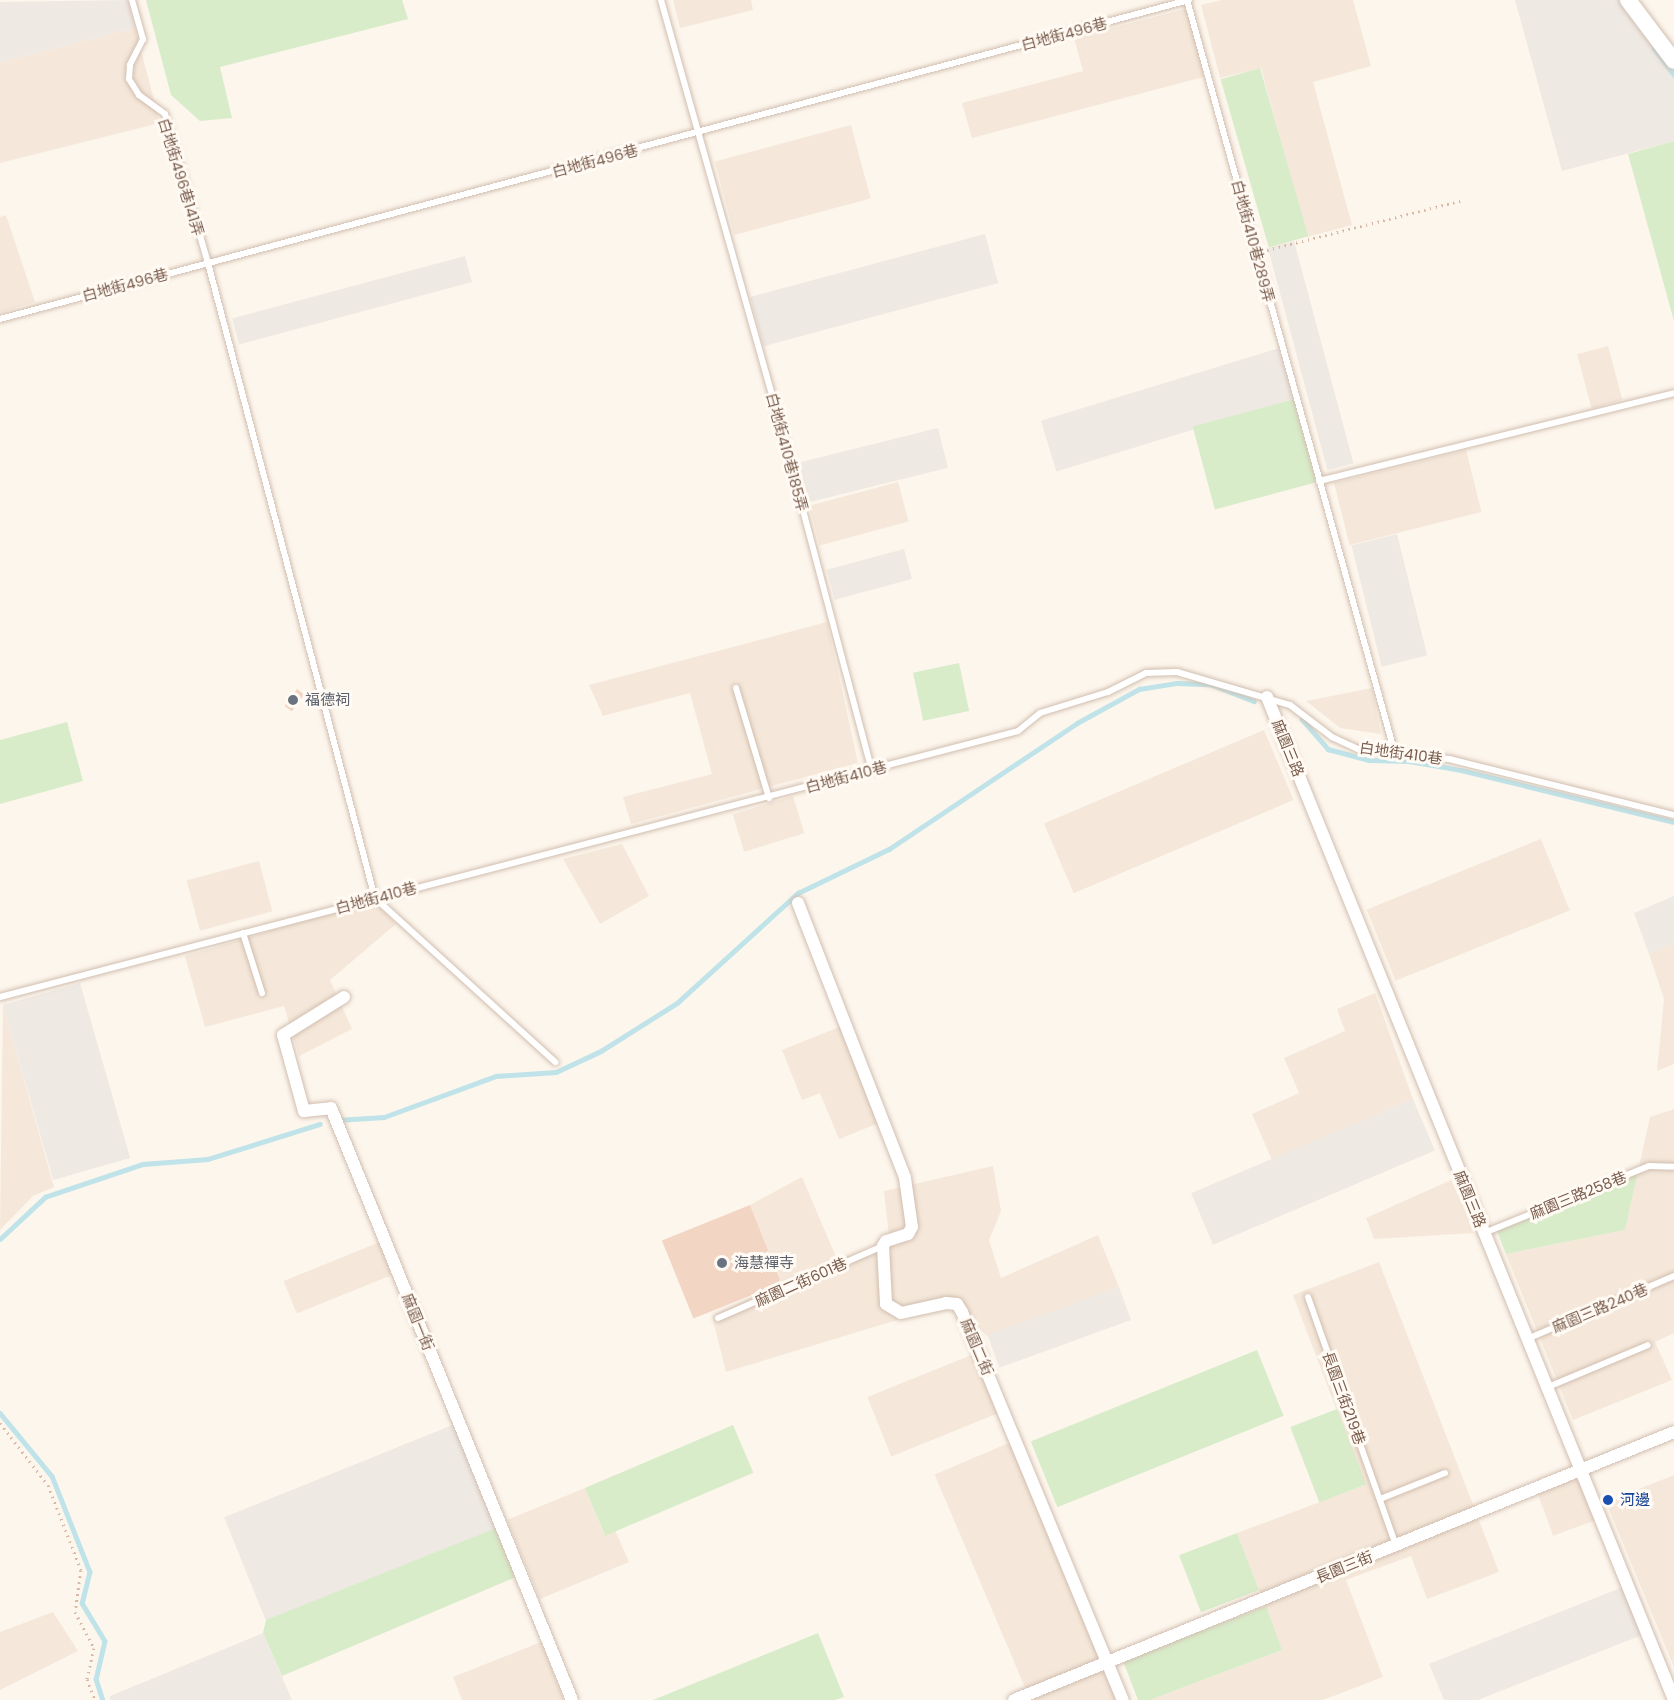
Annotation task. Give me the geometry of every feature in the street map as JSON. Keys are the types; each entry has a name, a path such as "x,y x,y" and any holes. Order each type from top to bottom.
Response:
{"street":[{"path":"1628,0 1674,61"},
{"name":"麻園三路","path":"1268,697 1674,1700"},
{"path":"798,903 905,1178 912,1227 908,1234 886,1241 883,1246"},
{"name":"麻園一街","path":"344,997 283,1035 304,1111 330,1108 572,1700"},
{"name":"麻園二街","path":"883,1246 886,1304 894,1311 946,1303 957,1304 962,1312 1123,1700"},
{"name":"長園三街","path":"1014,1700 1582,1472 1674,1432"}],"lane":[{"name":"白地街496巷141弄","path":"132,0 143,39 130,65 129,78 139,95 165,114 208,263"},
{"name":"白地街410巷185弄","path":"661,0 776,408 872,771"},
{"name":"白地街496巷","path":"0,320 1188,0"},
{"name":"白地街410巷289弄","path":"1188,0 1394,750"},
{"path":"208,263 375,898 555,1062"},
{"path":"1319,481 1674,393"},
{"name":"白地街410巷","path":"0,997 375,898 769,798 1018,731 1040,713 1108,692 1146,673 1177,672 1268,697 1304,713 1332,737 1358,749 1394,750 1449,759 1674,815"},
{"path":"736,688 769,798"},
{"path":"243,933 262,993"},
{"name":"麻園三路258巷","path":"1484,1233 1649,1166 1674,1167"},
{"name":"麻園二街601巷","path":"718,1318 883,1246"},
{"name":"麻園三路240巷","path":"1527,1339 1674,1276"},
{"name":"長園三街219巷","path":"1308,1297 1397,1546"},
{"path":"1547,1388 1648,1345"},
{"path":"1380,1499 1445,1473"}],"path":[{"path":"1257,252 1463,200"},
{"path":"0,1423 48,1485 81,1570 75,1612 94,1648 87,1679 95,1700"}],"shaded area":[{"path":"128,0 135,28 0,62 0,2"},
{"path":"673,0 751,0 753,10 680,28"},
{"path":"1222,0 1353,0 1371,66 1313,82 1352,225 1307,237 1261,68 1220,78 1201,5"},
{"path":"1515,0 1622,0 1674,68 1674,141 1562,171"},
{"path":"1189,8 1207,76 972,138 962,103 1083,71 1074,38"},
{"path":"135,28 160,123 0,163 0,62"},
{"path":"851,125 871,198 734,235 715,161"},
{"path":"6,215 35,302 0,313 0,217"},
{"path":"985,234 998,283 763,346 750,297"},
{"path":"1294,241 1354,463 1327,470 1268,248"},
{"path":"465,256 472,282 239,344 232,318"},
{"path":"1608,346 1622,400 1592,408 1577,354"},
{"path":"1279,348 1294,399 1056,471 1041,421"},
{"path":"938,428 948,468 806,503 796,463"},
{"path":"1466,450 1481,512 1350,545 1334,483"},
{"path":"898,482 909,522 820,545 809,506"},
{"path":"1397,534 1427,655 1382,667 1351,545"},
{"path":"904,549 912,579 835,600 827,570"},
{"path":"827,622 858,763 631,824 623,797 712,774 690,693 603,716 589,685"},
{"path":"1372,688 1381,734 1340,728 1306,701"},
{"path":"1264,730 1294,800 1074,893 1044,823"},
{"path":"793,796 804,833 744,852 733,814"},
{"path":"1541,839 1570,910 1396,981 1367,909"},
{"path":"622,844 649,896 600,924 563,859"},
{"path":"259,861 272,911 200,931 187,880"},
{"path":"1674,896 1674,943 1649,954 1634,913"},
{"path":"373,901 396,924 330,980 352,1029 299,1056 284,1006 205,1027 185,956"},
{"path":"1674,943 1674,1064 1657,1071 1664,999 1649,954"},
{"path":"80,983 130,1158 53,1180 3,1005"},
{"path":"1375,993 1413,1099 1272,1160 1252,1114 1299,1093 1284,1058 1345,1031 1337,1009"},
{"path":"3,1004 54,1187 33,1196 0,1230"},
{"path":"844,1025 884,1121 839,1139 820,1093 802,1100 782,1050"},
{"path":"1413,1099 1435,1151 1213,1245 1191,1193"},
{"path":"1674,1109 1674,1333 1655,1342 1672,1380 1573,1420 1506,1254 1625,1230 1650,1117"},
{"path":"993,1166 1001,1211 989,1240 1001,1278 1098,1235 1119,1287 989,1338 953,1303 726,1372 712,1316 782,1283 750,1205 802,1177 836,1257 891,1254 884,1191"},
{"path":"1451,1180 1474,1233 1374,1239 1366,1218"},
{"path":"380,1242 393,1274 297,1313 284,1281"},
{"path":"1379,1262 1499,1572 1427,1599 1411,1556 1346,1580 1383,1677 1323,1700 1150,1700 1282,1650 1237,1533 1365,1485 1293,1295"},
{"path":"1119,1287 1131,1320 999,1368 987,1335"},
{"path":"974,1354 998,1413 891,1456 867,1397"},
{"path":"455,1424 497,1528 266,1621 224,1517"},
{"path":"1011,1442 1120,1700 1030,1700 935,1474"},
{"path":"1674,1475 1674,1667 1606,1502"},
{"path":"1580,1478 1595,1520 1553,1536 1538,1493"},
{"path":"585,1488 604,1534 615,1530 629,1562 540,1599 507,1520"},
{"path":"1623,1587 1642,1635 1478,1700 1444,1700 1429,1664"},
{"path":"53,1612 78,1651 0,1690 0,1632"},
{"path":"263,1633 292,1700 110,1700 110,1696"},
{"path":"541,1642 564,1700 462,1700 453,1677"}],"green space":[{"path":"146,0 402,0 408,19 220,67 232,118 200,121 171,95"},
{"path":"1260,68 1308,236 1269,248 1221,79"},
{"path":"1674,141 1674,321 1628,154"},
{"path":"1295,399 1317,482 1215,510 1193,426"},
{"path":"959,663 969,711 923,721 913,673"},
{"path":"67,722 83,781 0,804 0,740"},
{"path":"1638,1172 1625,1230 1506,1254 1497,1231"},
{"path":"1257,1350 1284,1416 1057,1507 1031,1441"},
{"path":"1337,1409 1366,1485 1319,1503 1290,1427"},
{"path":"733,1425 753,1473 605,1536 585,1488"},
{"path":"496,1528 516,1577 282,1676 263,1633 266,1620"},
{"path":"1237,1533 1259,1590 1201,1612 1179,1555"},
{"path":"1266,1606 1282,1650 1150,1700 1138,1700 1123,1661"},
{"path":"818,1633 844,1697 835,1700 653,1700"}],"building":[{"name":"福德祠","path":"297,689 304,694 292,711 285,706"},
{"name":"海慧禪寺","path":"750,1205 781,1283 693,1318 662,1241"}],"waterway":[{"path":"1654,48 1674,75"},
{"path":"337,1120 384,1117 496,1076 556,1072 601,1051 677,1003 798,893 889,849 1077,723 1139,689 1176,683 1210,684 1254,701"},
{"path":"1302,719 1328,749 1369,760 1409,761 1461,770 1674,822"},
{"path":"0,1239 45,1197 143,1164 208,1159 320,1124"},
{"path":"0,1413 52,1476 90,1572 82,1603 105,1641 96,1679 103,1700"}],"place":[{"name":"福德祠","path":"293,700"},
{"name":"海慧禪寺","path":"722,1263"},
{"name":"河邊","path":"1608,1500"}]}
